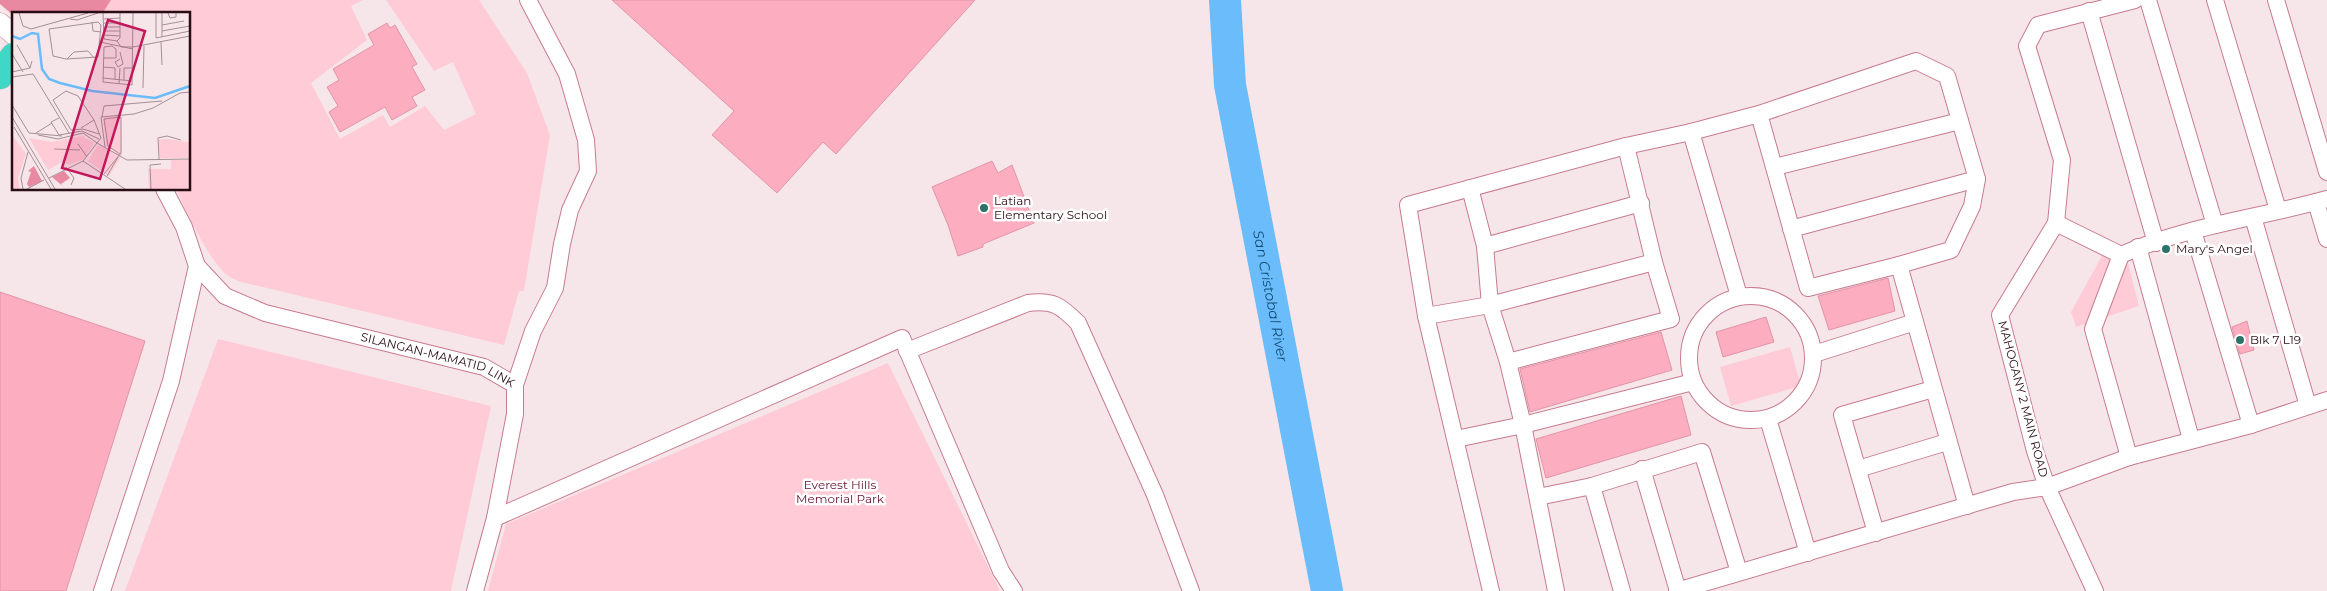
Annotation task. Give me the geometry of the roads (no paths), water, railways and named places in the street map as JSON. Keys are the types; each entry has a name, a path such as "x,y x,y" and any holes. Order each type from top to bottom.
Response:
{"highway":[{"path":"0,75 12,60"}],"street":[{"path":"515,385 534,331 555,288 570,210 588,171 586,140 567,74 528,0"},
{"path":"2121,255 2056,223 2062,160 2027,46 2038,25 2135,0"},
{"path":"2148,0 2215,225"},
{"path":"2215,0 2278,210"},
{"path":"2276,0 2327,172"},
{"path":"2089,11 2156,242"},
{"path":"0,24 12,33"},
{"path":"1491,591 1426,316 1408,205 1626,146 1691,132 1759,114 1916,61 1947,76 1977,179 1972,206 1951,250 1808,288 1759,114"},
{"path":"1775,167 1960,121"},
{"path":"1691,132 1739,296"},
{"path":"1508,362 1671,319 1654,262 1626,146"},
{"path":"1790,229 1977,179"},
{"path":"1470,188 1485,246 1490,305 1508,362 1538,497 1556,591"},
{"path":"102,591 171,381 197,266 184,227 165,190"},
{"path":"2128,457 2093,330 2121,255 2138,247 2193,231 2321,200 2327,239"},
{"path":"1485,246 1641,203"},
{"path":"2253,217 2308,406"},
{"name":"MAHOGANY 2 MAIN ROAD","path":"2056,223 2000,315 2035,452 2047,487 2096,591"},
{"path":"2193,231 2251,425"},
{"path":"2138,247 2191,439"},
{"path":"1426,316 1490,305 1654,262"},
{"path":"1899,265 1947,442 1967,506"},
{"name":"SILANGAN-MAMATID LINK","path":"197,266 225,296 265,314 484,367 515,385 515,414 495,518 475,591"},
{"path":"1759,295 1777,300 1793,311 1814,354 1812,374 1804,393 1788,409 1768,419 1721,414 1693,382 1688,355 1695,330 1713,308 1739,296 1759,295"},
{"path":"907,351 1028,303 1046,301 1063,308 1078,323 1155,494 1191,591"},
{"path":"1814,354 1915,322"},
{"path":"495,518 902,338 1001,570 1014,591"},
{"path":"1456,439 1522,425 1693,382"},
{"path":"1876,534 1842,415 1933,389"},
{"path":"1642,469 1677,591 1876,534 2013,492 2047,487 2128,457 2191,439 2251,425 2327,400"},
{"path":"1768,419 1808,554"},
{"path":"1858,469 1947,442"},
{"path":"1538,497 1592,486 1702,452 1739,572"},
{"path":"1592,486 1622,591"}],"waterway":[{"name":"San Cristobal River","path":"1225,0 1230,85 1327,591"}],"place":[{"name":"Latian Elementary School","path":"984,208"},
{"name":"Mary's Angel","path":"2166,249"},
{"name":"Blk 7 L19","path":"2240,340"}],"park label":[{"name":"Everest Hills Memorial Park","path":"840,492"}]}
